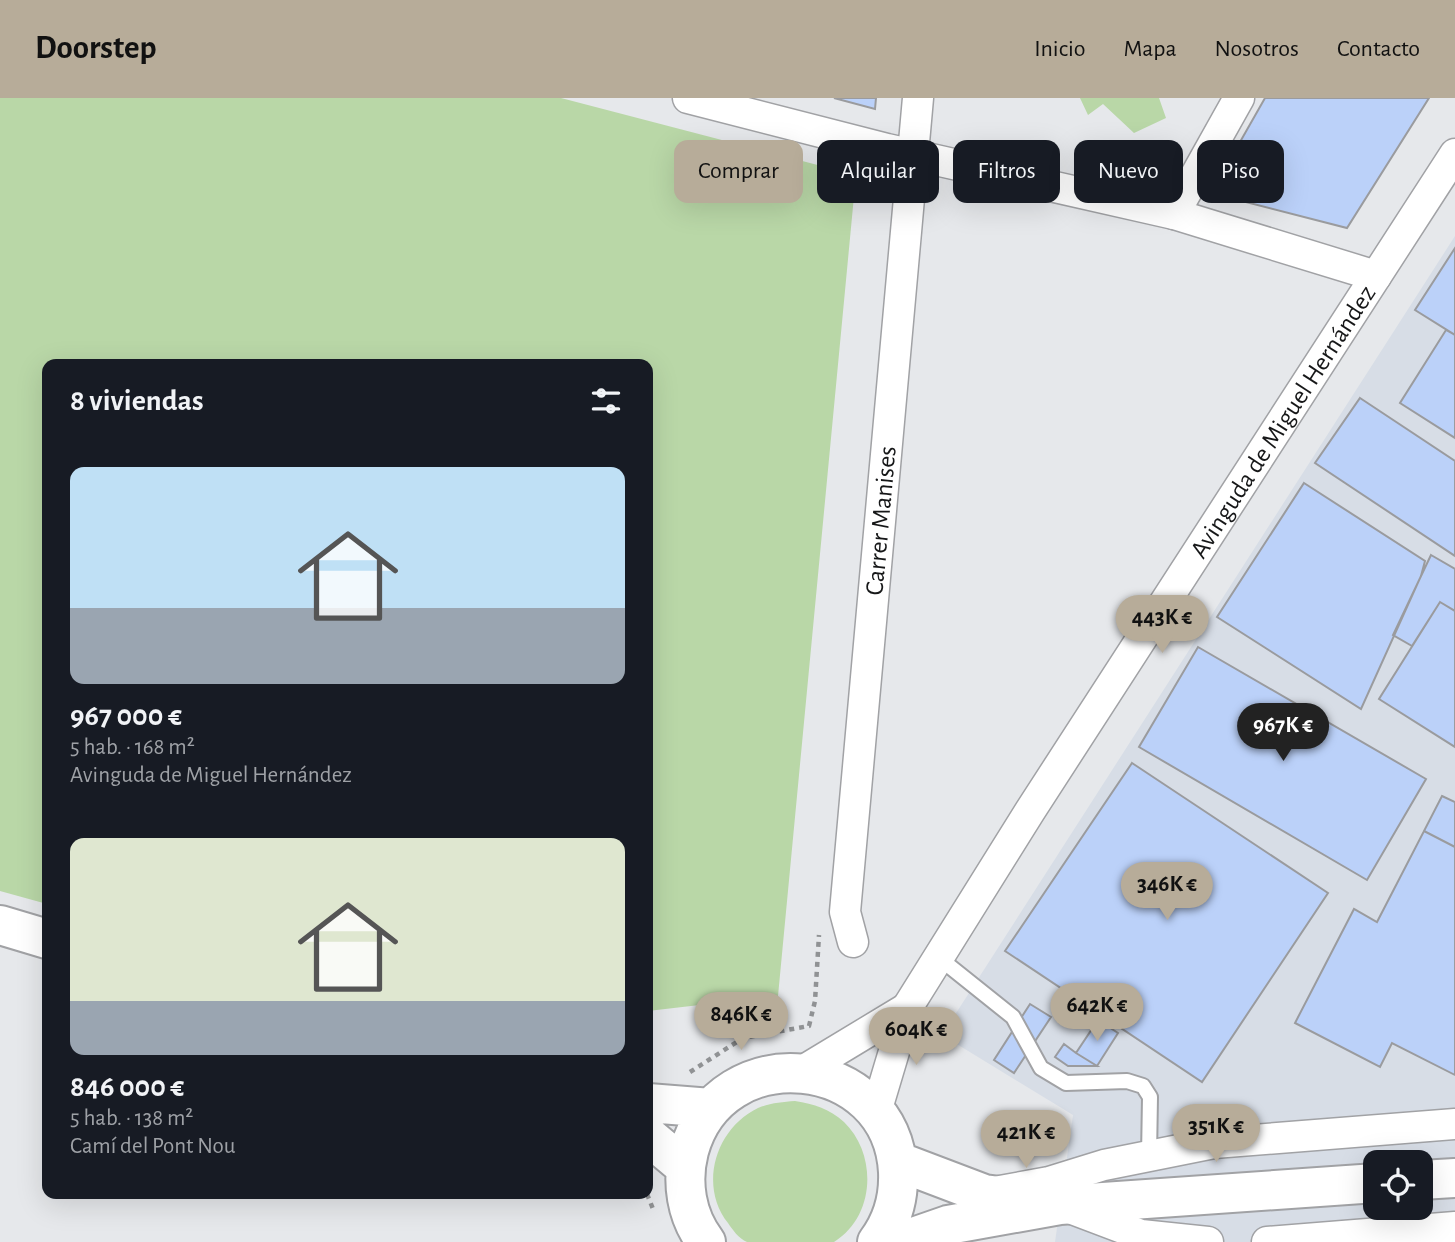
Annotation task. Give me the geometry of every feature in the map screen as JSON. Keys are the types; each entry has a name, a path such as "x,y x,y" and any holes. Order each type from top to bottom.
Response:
{"street":[{"path":"688,98 852,140"},
{"name":"Carrer Manises","path":"915,140 918,98"},
{"path":"1174,214 1239,98"},
{"name":"Avinguda de Miguel Hernández","path":"876,1112 907,1008 1037,800 1455,154"},
{"path":"939,159 1174,214 1376,276"},
{"name":"Carrer Manises","path":"853,942 845,912 909,203"},
{"path":"0,925 42,938"},
{"name":"Avinguda de Miguel Hernández","path":"801,1072 907,1008"},
{"path":"706,1242 692,1217 685,1192 685,1167 694,1135 711,1108 730,1091 752,1079 776,1073 801,1072 822,1076 861,1097 876,1112 890,1135 897,1161 899,1186 894,1210 877,1242"},
{"path":"653,1103 711,1108"},
{"path":"984,1194 1049,1182 1104,1165 1214,1143 1455,1124"},
{"path":"653,1140 685,1167"},
{"path":"897,1161 984,1194 1060,1205 1141,1235 1208,1242"},
{"path":"1433,1179 1455,1178"},
{"path":"899,1242 948,1225 1060,1205 1363,1184"},
{"path":"1267,1242 1455,1227"}],"lane":[{"path":"939,957 1013,1017 1041,1068 1066,1083 1127,1081 1143,1087 1150,1097 1149,1156"}],"path":[{"path":"686,1075 743,1038 809,1026 815,1001 819,934"}],"shaded area":[{"path":"1455,236 1455,1242 1055,1242 1073,1115 942,1035"}],"green space":[{"path":"0,98 561,98 722,140 674,140 674,203 803,203 803,161 817,165 817,203 853,203 778,996 653,1010 653,359 42,359 42,903 0,891"},
{"path":"1080,98 1159,98 1166,118 1134,133 1103,104 1088,115"},
{"path":"795,1101 827,1110 844,1122 855,1136 863,1151 867,1168 864,1202 848,1231 834,1242 747,1242 734,1231 719,1208 714,1192 716,1159 731,1129 743,1117 763,1106"}],"building":[{"path":"834,98 876,98 875,109"},
{"path":"1265,98 1429,98 1347,228 1250,203 1284,203 1284,140 1241,140"},
{"path":"1455,248 1455,335 1415,310"},
{"path":"1446,330 1455,335 1455,438 1400,403"},
{"path":"1360,398 1455,461 1455,556 1315,463"},
{"path":"1304,483 1425,561 1421,576 1361,709 1217,617"},
{"path":"1431,555 1455,569 1455,611 1440,602 1412,646 1393,635"},
{"path":"1440,602 1455,611 1455,747 1379,699"},
{"path":"1198,647 1426,779 1367,880 1139,747"},
{"path":"1132,763 1328,893 1202,1082 1005,951"},
{"path":"1442,796 1455,802 1455,847 1424,831"},
{"path":"1424,831 1455,847 1455,1075 1392,1043 1380,1067 1295,1023 1354,909 1377,922"},
{"path":"1030,1004 1051,1017 1014,1073 994,1060"},
{"path":"1098,1020 1118,1033 1097,1066 1076,1053"},
{"path":"1064,1044 1097,1066 1068,1066 1055,1057"}]}
